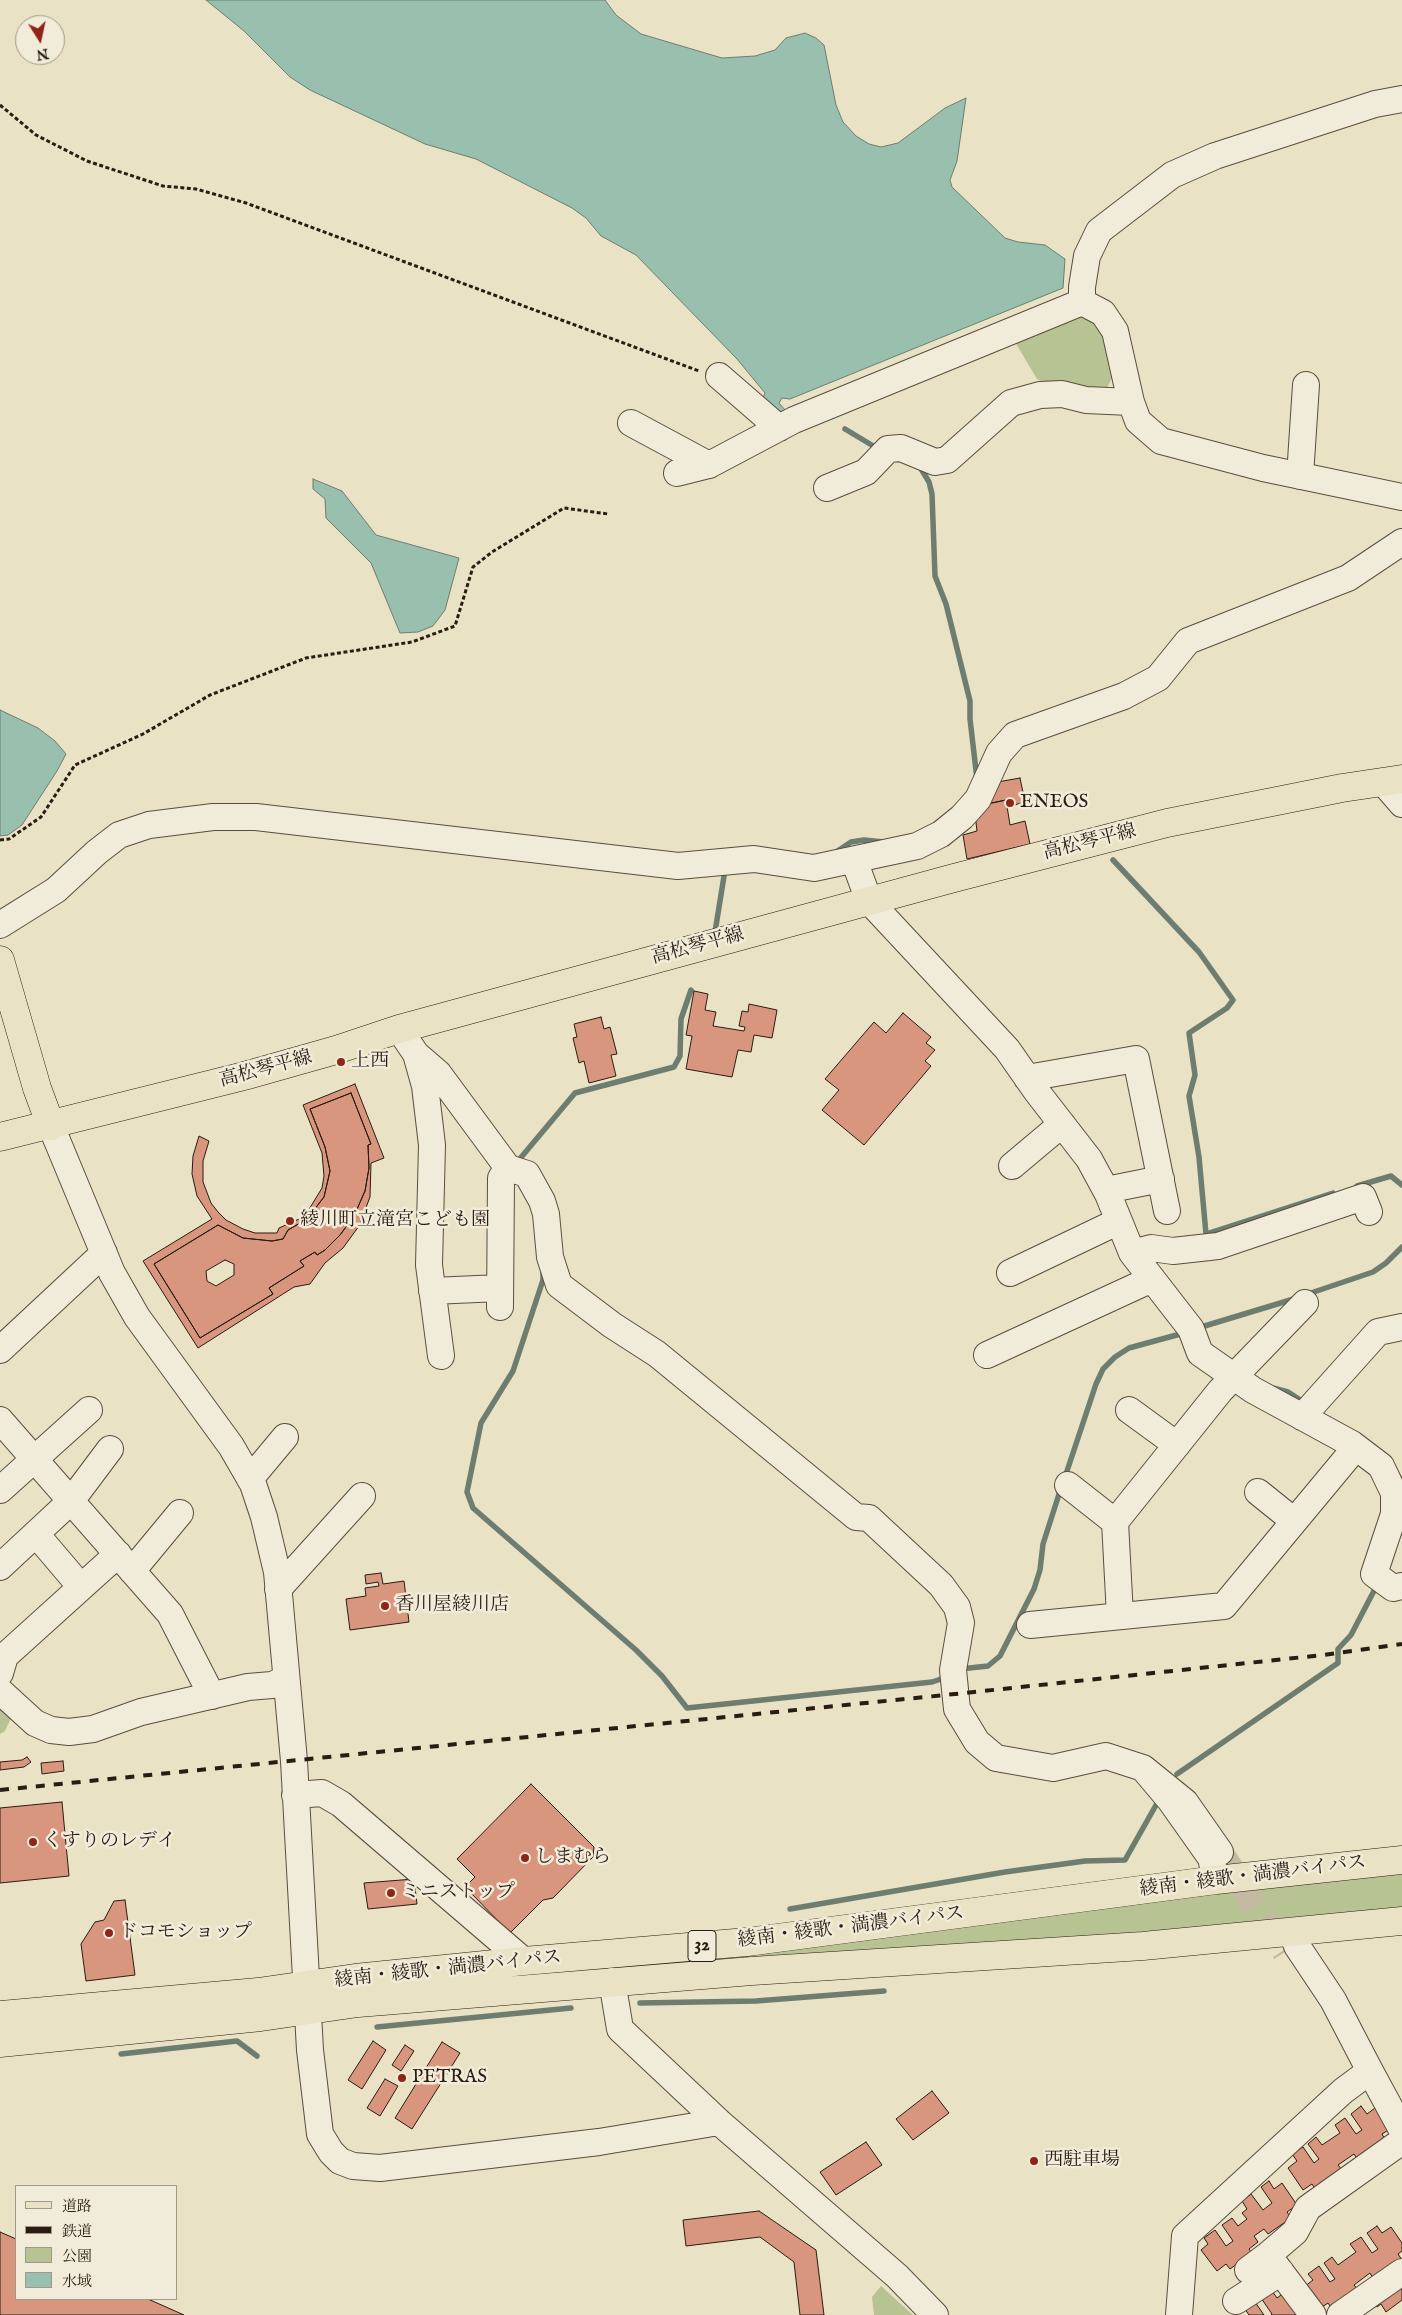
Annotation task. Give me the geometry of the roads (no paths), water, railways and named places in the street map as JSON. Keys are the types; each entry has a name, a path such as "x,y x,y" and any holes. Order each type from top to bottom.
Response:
{"main road":[{"name":"高松琴平線","path":"0,1137 51,1126 244,1076 336,1050 399,1029 869,901 1167,823 1393,780"},
{"path":"0,960 37,1088 51,1126"},
{"name":"綾南・綾歌・満濃バイパス","path":"0,2043 261,2017 306,1998 524,1962 748,1942 1216,1880 1402,1860"},
{"name":"綾南・綾歌・満濃バイパス","path":"0,2015 248,1992 358,2003 612,1981 1143,1946 1288,1942 1402,1921"}],"street":[{"path":"1082,302 1082,287 1087,256 1099,231 1172,175 1215,156 1376,104 1402,99"},
{"path":"677,473 709,465 794,420 1082,302 1103,313 1115,331 1131,402 1138,421 1162,441 1300,476 1402,497"},
{"path":"719,376 779,428"},
{"path":"1300,476 1306,384"},
{"path":"827,488 866,472 888,449 902,448 935,462 947,460 1011,402 1040,395 1062,394 1086,400 1131,402"},
{"path":"630,423 709,465"},
{"path":"0,925 56,890 97,852 119,835 149,825 213,817 256,817 678,866 754,859 814,868 917,846 941,834 962,817 978,799 999,753 1015,735 1124,696 1158,678 1188,642 1348,578 1402,542"},
{"path":"1393,780 1402,804"},
{"path":"854,860 869,901 1007,1049 1089,1158 1106,1190 1132,1253 1192,1331 1200,1353 1308,1411 1381,1466 1399,1492 1394,1514 1374,1574 1388,1582"},
{"path":"399,1029 416,1054 438,1073 508,1168 527,1174 542,1201 546,1214 550,1257 559,1285 612,1325 657,1354 856,1517 869,1518 941,1585 957,1607 961,1623 953,1671 957,1709 977,1742 996,1758 1053,1768 1106,1756 1143,1768 1184,1802 1220,1852"},
{"path":"416,1054 426,1086 432,1145 429,1265 441,1356"},
{"path":"1027,1078 1136,1059 1168,1211"},
{"path":"1012,1166 1062,1124"},
{"path":"51,1126 112,1273 137,1317 231,1446 250,1479 264,1518 277,1572 295,1795 310,2050 320,2134 331,2152 340,2161 353,2166 380,2168 599,2142 719,2122"},
{"path":"432,1291 500,1297 501,1178 508,1168"},
{"path":"1106,1190 1161,1179"},
{"path":"1132,1253 1151,1248 1173,1251 1218,1246 1363,1197 1369,1212"},
{"path":"1010,1273 1119,1222"},
{"path":"0,1350 104,1253"},
{"path":"988,1355 1152,1279"},
{"path":"1120,1616 1115,1522 1237,1373 1305,1303"},
{"path":"1308,1411 1378,1332 1402,1328"},
{"path":"0,1490 89,1410"},
{"path":"1129,1410 1177,1445"},
{"path":"0,1420 170,1614 212,1696"},
{"path":"250,1479 285,1437"},
{"path":"1030,1625 1224,1606 1356,1447"},
{"path":"0,1567 72,1502 110,1449"},
{"path":"1068,1485 1115,1522"},
{"path":"1258,1492 1294,1522"},
{"path":"278,1589 362,1496"},
{"path":"0,1673 5,1656 81,1587 125,1562 180,1513"},
{"path":"36,1534 81,1587"},
{"path":"0,1691 35,1722 51,1730 68,1732 93,1729 141,1712 248,1687 272,1685 286,1679"},
{"path":"1143,1768 1170,1800 1211,1858 1216,1880"},
{"path":"295,1795 322,1793 341,1804 524,1962"},
{"path":"1288,1942 1297,1946 1333,2000 1402,2130"},
{"path":"612,1981 620,2029 719,2122 897,2276 935,2315"},
{"path":"1179,2315 1185,2236 1322,2110 1370,2071"},
{"path":"1236,2301 1295,2232 1308,2208 1402,2141"},
{"path":"1266,2266 1312,2315"},
{"path":"1340,2315 1402,2272"}],"water":[{"path":"206,0 605,0 616,15 641,34 722,58 755,56 775,50 786,38 805,33 816,38 824,45 836,105 843,122 856,136 869,144 881,147 898,143 945,108 966,98 957,161 950,180 952,187 1005,238 1018,242 1045,245 1065,259 1063,288 790,399 782,398 779,403 786,411 786,414 760,405 765,393 737,359 636,255 601,236 586,218 572,208 476,159 425,144 310,90 290,77 244,31"},
{"path":"313,479 342,491 376,535 459,558 445,610 433,626 418,632 400,633 371,563 326,518 325,499 313,489"},
{"path":"0,710 38,728 55,741 66,754 22,825 8,835 0,836"}],"waterway":[{"path":"845,429 875,447"},
{"path":"920,467 929,482 932,494 935,576 946,604 970,701 970,719 977,779"},
{"path":"836,852 851,842 864,840 884,842"},
{"path":"1113,860 1199,952 1233,1000 1227,1008 1189,1033 1195,1075 1189,1096 1199,1157 1206,1234 1333,1193"},
{"path":"715,932 725,870"},
{"path":"518,1161 575,1093 674,1067 680,1056 681,1019 691,990"},
{"path":"1357,1186 1391,1176 1402,1185"},
{"path":"1305,1295 1373,1272 1386,1263 1402,1247"},
{"path":"543,1271 543,1280 513,1371 481,1423 467,1492 473,1508 636,1650 662,1676 687,1708 932,1682 941,1679 945,1675"},
{"path":"1198,1328 1297,1298"},
{"path":"1064,1480 1096,1384 1103,1369 1115,1357 1129,1348 1184,1333"},
{"path":"1273,1388 1288,1392 1305,1403"},
{"path":"960,1669 988,1666 1000,1656 1034,1589 1040,1570 1043,1544 1061,1488"},
{"path":"1177,1774 1338,1663 1338,1649 1351,1635 1377,1585"},
{"path":"790,1909 1005,1872 1085,1861 1125,1860 1160,1798"},
{"path":"640,2003 756,2001 884,1991"},
{"path":"377,2027 571,2008"},
{"path":"121,2054 237,2041 257,2056"}],"tunnel":[{"path":"1220,1852 1285,1952"}],"railway":[{"path":"0,1790 955,1694 1323,1655 1402,1644"}],"place":[{"name":"ENEOS","path":"1010,803"},
{"name":"上西","path":"341,1062"},
{"name":"綾川町立滝宮こども園","path":"290,1221"},
{"name":"香川屋綾川店","path":"385,1606"},
{"name":"くすりのレデイ","path":"33,1842"},
{"name":"しまむら","path":"525,1858"},
{"name":"ミニストップ","path":"391,1893"},
{"name":"ドコモショップ","path":"109,1933"},
{"name":"PETRAS","path":"402,2078"},
{"name":"西駐車場","path":"1034,2161"}]}
